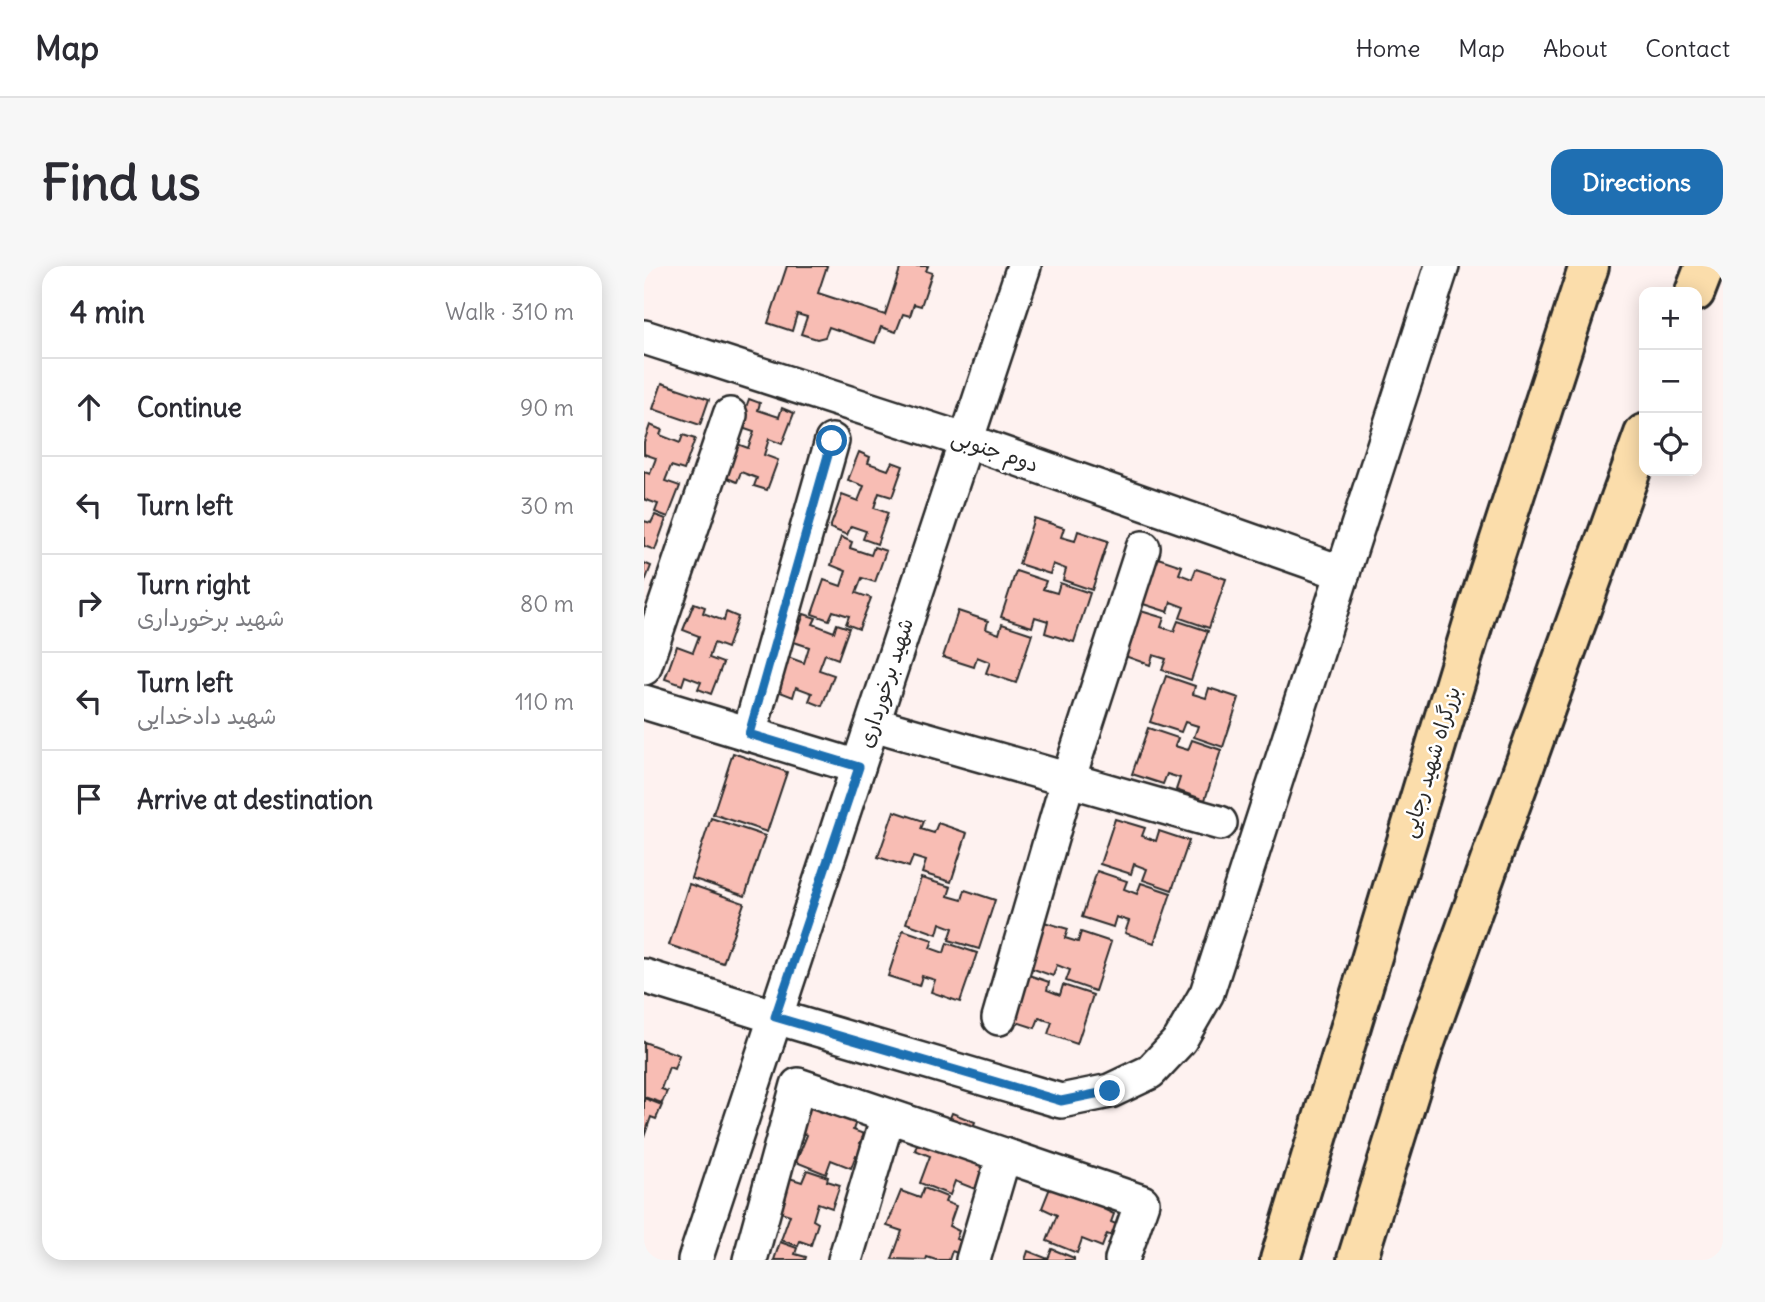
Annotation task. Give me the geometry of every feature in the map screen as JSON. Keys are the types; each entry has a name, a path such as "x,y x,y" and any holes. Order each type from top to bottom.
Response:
{"highway":[{"name":"بزرگراه شهید رجایی","path":"1280,1260 1477,610 1589,266"},
{"path":"1697,287 1705,266"},
{"path":"1357,1260 1424,1045 1639,448"}],"street":[{"name":"شهید برخورداری","path":"695,1260 1024,266"},
{"path":"644,975 775,1017 1061,1101 1110,1091 1150,1072 1180,1040 1208,993 1442,266"},
{"name":"دوم جنوبی","path":"644,337 967,441 1343,573"},
{"path":"644,668 730,415"},
{"path":"749,734 832,441"},
{"path":"999,1018 1068,780 1143,548"},
{"path":"644,702 859,767"},
{"path":"873,724 1220,823"},
{"path":"750,1260 798,1085 1142,1202 1122,1260"},
{"path":"845,1260 888,1116"},
{"path":"973,1260 1004,1155"}],"building":[{"path":"787,266 827,266 818,293 885,315 901,266 928,266 926,271 932,273 921,306 914,304 910,316 903,314 896,332 881,327 875,343 829,327 825,337 817,339 801,334 807,317 797,314 792,331 768,323"},
{"path":"662,383 709,399 700,425 653,409"},
{"path":"749,399 760,403 758,410 779,417 782,408 794,413 782,444 769,439 764,455 778,460 767,490 754,486 757,478 741,472 737,482 720,475 732,442 748,448 754,432 739,427"},
{"path":"650,425 662,430 660,435 680,443 683,435 695,439 684,470 671,466 665,481 680,486 668,517 655,512 658,504 644,499 644,472 650,474 656,458 644,454 644,442"},
{"path":"859,452 870,457 868,463 888,470 892,462 903,466 892,497 879,493 874,508 888,513 877,544 863,539 866,531 851,526 847,535 830,528 842,495 858,501 864,486 848,480"},
{"path":"655,515 666,519 655,550 644,546 644,521 651,523"},
{"path":"1034,518 1064,528 1061,537 1075,541 1078,531 1108,541 1092,590 1063,580 1066,569 1053,564 1050,574 1019,564"},
{"path":"841,537 852,542 850,548 871,555 874,547 886,551 875,582 862,578 856,593 871,598 859,629 846,624 849,616 833,611 829,620 812,614 824,580 841,586 846,571 831,565"},
{"path":"1152,556 1182,566 1179,574 1192,579 1196,569 1226,579 1209,628 1180,618 1184,607 1171,602 1168,612 1137,602"},
{"path":"644,563 651,566 644,584"},
{"path":"1016,571 1046,581 1043,589 1057,593 1060,583 1090,593 1074,642 1045,633 1048,621 1035,617 1032,627 1001,617"},
{"path":"694,603 705,607 703,613 724,621 726,612 738,617 727,648 714,643 709,658 723,663 711,694 698,689 701,682 685,676 682,685 665,679 677,646 693,652 699,636 683,630"},
{"path":"1134,609 1164,618 1161,627 1174,631 1178,621 1208,631 1191,680 1162,670 1166,659 1153,655 1150,665 1119,654"},
{"path":"958,611 988,621 986,629 999,634 1002,624 1032,634 1016,683 986,673 990,662 977,657 974,667 943,657"},
{"path":"804,614 816,618 813,624 834,632 837,624 849,628 838,659 825,654 819,670 834,675 822,706 809,701 812,693 796,687 793,697 775,690 788,657 804,663 809,647 794,642"},
{"path":"1166,676 1195,686 1193,694 1206,698 1209,688 1239,698 1223,747 1194,737 1198,726 1185,722 1181,732 1150,722"},
{"path":"1148,728 1178,738 1175,746 1188,750 1192,740 1221,750 1205,800 1176,790 1180,778 1167,774 1163,784 1132,774"},
{"path":"733,753 787,772 767,832 713,814"},
{"path":"894,811 924,821 921,829 934,833 938,823 967,833 951,882 922,873 926,861 913,857 909,867 878,857"},
{"path":"711,818 765,836 745,896 691,878"},
{"path":"1115,819 1145,828 1142,836 1156,841 1159,831 1189,841 1172,890 1143,880 1147,869 1134,864 1131,874 1100,864"},
{"path":"1097,871 1127,881 1124,889 1137,894 1141,883 1171,893 1154,943 1125,933 1129,921 1116,917 1113,927 1082,917"},
{"path":"921,878 951,887 948,896 962,900 965,890 995,900 979,949 949,940 953,928 940,923 937,934 906,923"},
{"path":"689,884 744,903 723,963 669,945"},
{"path":"1037,920 1068,929 1065,938 1078,942 1081,932 1111,942 1095,991 1066,981 1070,970 1057,965 1053,976 1022,965"},
{"path":"903,930 933,940 930,948 944,953 947,943 977,953 960,1002 931,992 935,980 922,976 919,986 888,976"},
{"path":"1020,972 1049,982 1047,990 1060,995 1063,985 1093,995 1077,1044 1048,1034 1052,1022 1039,1018 1035,1028 1004,1018"},
{"path":"644,1042 679,1055 674,1069 669,1067 661,1089 667,1091 662,1103 644,1097"},
{"path":"805,1094 860,1110 853,1130 864,1134 860,1143 865,1145 861,1157 856,1155 851,1168 831,1160 826,1174 796,1162 807,1135 791,1129"},
{"path":"644,1098 662,1105 656,1119 651,1117 644,1137"},
{"path":"952,1113 975,1122 973,1127 984,1131 985,1178 980,1177 975,1189 955,1181 950,1195 920,1183 930,1156 915,1150 928,1115 948,1123"},
{"path":"807,1170 828,1177 827,1181 840,1185 832,1208 818,1203 813,1220 818,1223 811,1245 800,1241 798,1246 781,1240 790,1215 771,1209 783,1176 802,1182"},
{"path":"1056,1173 1111,1189 1103,1209 1114,1214 1111,1222 1116,1224 1112,1236 1107,1234 1102,1247 1082,1239 1077,1253 1047,1241 1057,1215 1042,1208"},
{"path":"924,1188 947,1197 945,1202 956,1206 949,1226 959,1231 956,1239 961,1241 957,1253 952,1251 949,1260 927,1257 926,1260 892,1259 902,1231 887,1226 901,1191 920,1198"},
{"path":"780,1242 797,1248 795,1254 806,1257 805,1260 774,1260"},
{"path":"1052,1249 1074,1260 1025,1260 1028,1251 1048,1259"}],"route":[{"path":"832,441 749,734 859,767 775,1017 1061,1101 1110,1091"}]}
